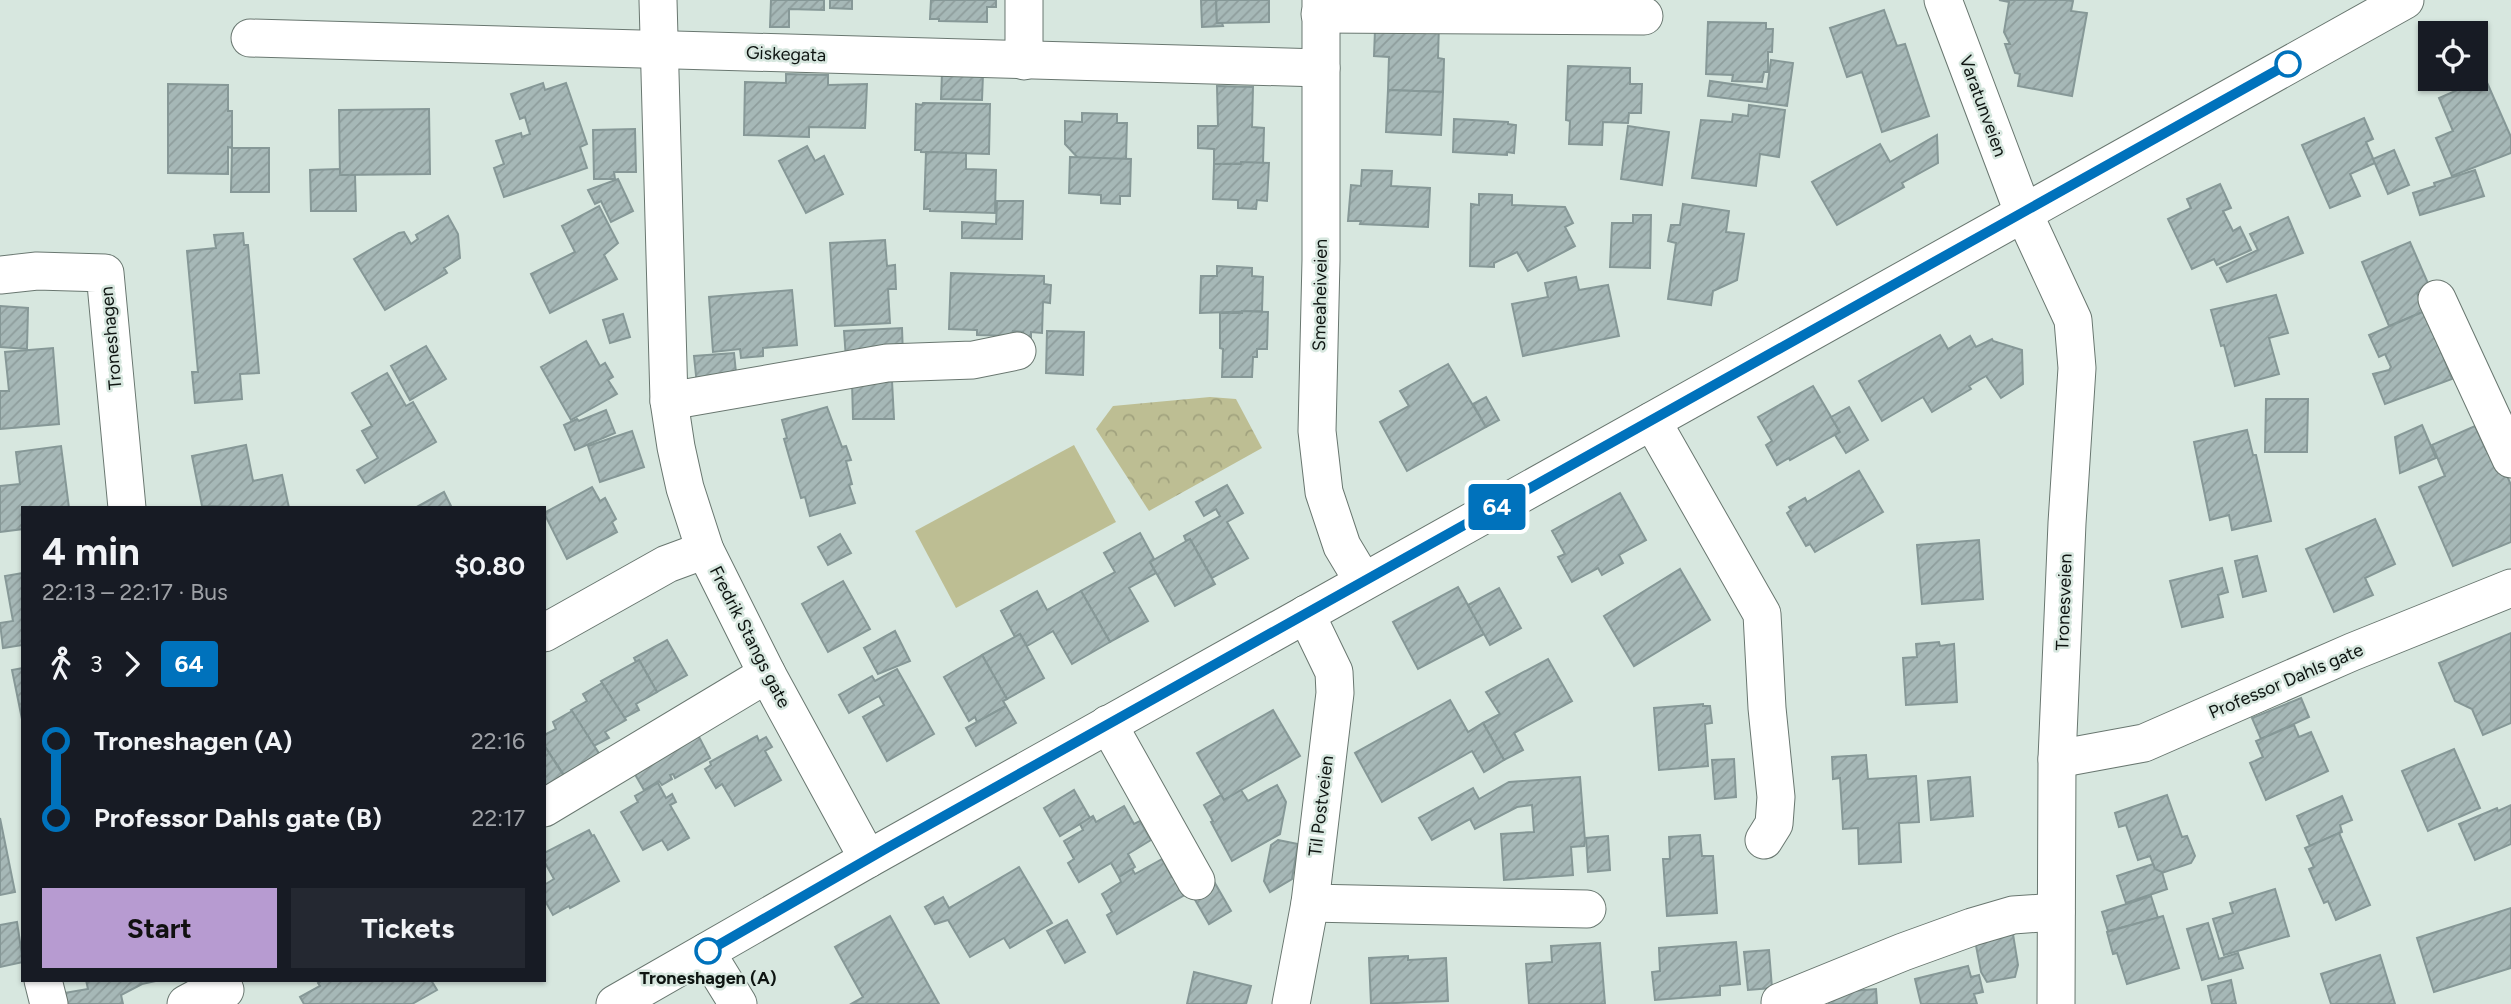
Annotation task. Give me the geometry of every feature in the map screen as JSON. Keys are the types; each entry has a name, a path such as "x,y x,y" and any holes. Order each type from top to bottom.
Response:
{"street":[{"name":"Fredrik Stangs gate","path":"658,0 669,401 685,488 705,550 767,674 868,859"},
{"path":"1024,0 1024,61"},
{"name":"Varatunveien","path":"1943,0 2023,212"},
{"path":"615,1004 1108,724 2405,0"},
{"path":"1320,7 1644,16"},
{"name":"Smeaheiveien","path":"1320,7 1318,431 1324,492 1342,547 1363,581"},
{"name":"Giskegata","path":"250,38 1321,68"},
{"name":"Tronesveien","path":"2023,212 2073,320 2077,368 2066,537 2057,759 2056,1004"},
{"name":"Troneshagen","path":"0,275 37,271 105,273 127,506"},
{"path":"2437,299 2511,459"},
{"path":"669,401 887,363 973,359 1017,351"},
{"path":"1652,421 1762,614 1767,708 1776,797 1774,824 1764,840"},
{"path":"546,633 667,564 705,550"},
{"name":"Professor Dahls gate","path":"2057,759 2144,743 2352,652 2511,588"},
{"name":"Til Postveien","path":"1291,1004 1310,903 1335,693 1334,672 1306,614"},
{"path":"546,807 767,674"},
{"path":"1108,724 1196,881"},
{"path":"1310,903 1587,909"},
{"path":"1780,1002 1972,927 2013,915 2056,912"},
{"path":"706,952 738,1004"},
{"path":"44,982 49,1004"},
{"path":"186,1004 199,997 227,991"}],"green space":[{"path":"1210,397 1236,399 1262,448 1149,511 1096,429 1113,406"},
{"path":"1074,445 1116,522 956,608 915,531"}],"building":[{"path":"771,0 824,0 824,10 789,9 789,27 770,27"},
{"path":"830,0 852,0 852,9 830,8"},
{"path":"931,0 996,0 996,7 987,7 987,22 939,21 930,19"},
{"path":"1201,0 1216,0 1217,23 1222,23 1223,26 1202,27"},
{"path":"1216,0 1269,0 1269,22 1217,23"},
{"path":"1999,0 2073,1 2071,11 2087,13 2072,96 2018,86 2020,74 2015,73 2005,44 2010,44 2004,32 2009,2"},
{"path":"1884,10 1897,46 1905,44 1929,116 1882,132 1862,72 1847,77 1830,28"},
{"path":"1708,22 1766,23 1766,29 1773,29 1772,52 1768,52 1768,72 1764,72 1762,82 1732,81 1733,75 1706,74"},
{"path":"1439,23 1438,58 1444,59 1443,92 1388,90 1389,57 1374,56 1375,30"},
{"path":"1771,60 1793,63 1787,106 1708,96 1710,81 1767,89"},
{"path":"1568,66 1630,68 1630,84 1642,84 1641,113 1629,113 1628,123 1603,122 1602,145 1569,144 1570,121 1566,120"},
{"path":"942,73 983,74 982,100 941,99"},
{"path":"786,74 828,75 828,85 867,84 865,128 809,127 809,137 744,135 745,82 786,83"},
{"path":"543,83 545,90 566,83 587,144 580,147 587,168 504,197 494,168 504,164 496,141 521,133 522,137 530,134 525,117 520,119 511,94"},
{"path":"168,84 228,85 228,111 232,111 232,148 228,147 228,174 168,173"},
{"path":"2488,85 2511,137 2511,153 2452,176 2436,138 2453,131 2439,98 2455,91 2488,91"},
{"path":"1217,86 1253,87 1252,127 1264,128 1263,163 1214,164 1214,149 1198,148 1198,126 1218,126"},
{"path":"1388,90 1443,92 1441,135 1386,132"},
{"path":"916,104 990,104 989,154 915,150"},
{"path":"1749,105 1785,110 1779,157 1760,154 1756,186 1692,178 1701,120 1732,122 1733,114 1748,116"},
{"path":"429,109 430,174 340,175 339,110"},
{"path":"1082,113 1117,114 1117,123 1127,123 1126,159 1079,159 1065,144 1065,121 1082,122"},
{"path":"2364,118 2373,139 2366,142 2375,163 2350,174 2360,196 2330,208 2302,145"},
{"path":"1454,119 1508,122 1516,125 1514,153 1507,152 1507,155 1453,152"},
{"path":"1628,126 1669,132 1662,185 1621,179"},
{"path":"635,129 636,172 614,172 615,179 594,179 593,130"},
{"path":"1937,135 1938,163 1902,183 1904,187 1837,225 1812,182 1880,144 1890,162"},
{"path":"807,146 815,161 824,156 843,194 806,213 779,161"},
{"path":"232,148 269,148 269,192 231,192"},
{"path":"2394,150 2409,185 2388,194 2373,159"},
{"path":"926,152 966,153 966,169 996,170 995,213 924,209"},
{"path":"1070,157 1131,159 1130,196 1120,196 1120,204 1101,203 1101,195 1069,193"},
{"path":"1269,163 1267,201 1257,200 1256,209 1238,208 1238,200 1213,199 1214,164"},
{"path":"340,169 340,175 355,175 356,211 311,211 310,170"},
{"path":"1362,170 1392,171 1391,186 1430,188 1428,227 1348,221 1351,185 1361,186"},
{"path":"2475,170 2484,196 2420,215 2413,193"},
{"path":"618,179 633,211 611,222 601,201 595,204 588,190"},
{"path":"2220,184 2231,208 2223,211 2233,231 2240,227 2251,250 2217,265 2214,259 2192,269 2168,219 2191,208 2187,199"},
{"path":"1479,194 1512,195 1512,205 1565,207 1573,223 1565,227 1575,246 1528,271 1517,252 1494,263 1494,267 1470,266 1471,204 1479,205"},
{"path":"997,201 1023,201 1022,239 962,238 962,222 996,224"},
{"path":"1683,204 1729,211 1726,232 1744,234 1737,280 1713,291 1711,305 1668,299 1676,243 1668,241 1671,225 1680,225"},
{"path":"599,206 618,243 604,255 617,279 550,313 531,274 575,252 562,226"},
{"path":"1633,215 1651,215 1650,268 1610,267 1612,223 1633,223"},
{"path":"448,216 458,234 460,258 444,268 447,273 385,310 354,259 399,233 404,232 411,244 418,239 416,235"},
{"path":"2288,217 2303,253 2227,282 2220,268 2258,250 2250,234"},
{"path":"243,233 244,245 248,245 259,373 240,374 242,399 195,403 192,372 198,372 187,251 216,248 214,235"},
{"path":"885,240 887,266 895,265 896,289 888,289 890,323 835,326 830,243"},
{"path":"2410,242 2430,288 2417,293 2425,311 2389,326 2362,262"},
{"path":"1217,266 1252,268 1252,276 1263,277 1262,311 1200,313 1201,276 1217,276"},
{"path":"951,273 1044,276 1044,284 1051,285 1050,303 1043,302 1042,333 1031,332 1031,338 1023,338 1023,332 1013,331 1013,336 977,335 977,330 949,329"},
{"path":"1576,277 1579,290 1608,285 1619,336 1523,356 1512,304 1548,297 1545,283"},
{"path":"792,290 797,345 763,348 763,356 741,358 740,349 713,352 709,297"},
{"path":"2276,295 2288,333 2269,338 2279,374 2235,386 2211,310"},
{"path":"0,306 28,308 27,349 0,347"},
{"path":"2425,311 2452,379 2385,404 2373,374 2391,367 2385,354 2379,357 2369,335"},
{"path":"1268,312 1267,349 1257,349 1257,357 1253,357 1252,377 1222,377 1220,313"},
{"path":"623,314 630,337 610,343 603,320"},
{"path":"902,328 903,356 846,359 844,331"},
{"path":"1047,331 1084,332 1083,375 1046,373"},
{"path":"1940,335 1948,349 1970,336 1976,347 1992,339 2022,350 2023,384 2001,398 1986,376 1969,386 1971,389 1932,412 1923,397 1882,421 1859,381"},
{"path":"586,341 600,366 605,363 613,377 608,380 617,394 571,420 541,367"},
{"path":"426,346 446,379 410,400 391,366"},
{"path":"53,348 59,424 0,429 0,391 9,391 5,352"},
{"path":"734,353 737,382 697,385 694,356"},
{"path":"1448,364 1486,427 1407,471 1380,422 1409,406 1400,391"},
{"path":"387,373 406,406 413,402 436,442 365,483 357,470 378,458 362,431 372,426 352,393"},
{"path":"892,381 894,419 853,419 852,382"},
{"path":"1813,386 1840,432 1777,465 1766,445 1772,441 1758,417"},
{"path":"1486,397 1499,420 1486,427 1473,404"},
{"path":"2266,399 2308,399 2307,452 2265,452"},
{"path":"827,407 842,447 846,446 851,460 846,461 855,503 810,516 805,497 801,498 784,439 787,438 782,420"},
{"path":"1849,407 1868,440 1846,453 1835,435 1840,432 1831,417"},
{"path":"606,410 615,433 575,450 564,425"},
{"path":"2422,425 2436,458 2400,473 2395,437"},
{"path":"2475,426 2486,450 2491,448 2498,454 2511,485 2511,542 2453,566 2419,487 2445,476 2432,445"},
{"path":"2247,430 2253,455 2256,455 2271,521 2232,530 2229,515 2210,520 2194,442"},
{"path":"632,431 644,467 600,482 588,446"},
{"path":"246,445 253,481 282,475 289,506 202,506 192,456"},
{"path":"61,446 69,506 21,506 21,529 0,532 0,486 20,484 16,452"},
{"path":"1859,471 1883,512 1815,552 1810,544 1806,546 1787,513 1791,510 1789,507 1805,498 1807,502"},
{"path":"1227,485 1243,513 1227,522 1248,558 1212,578 1190,539 1186,541 1184,536 1220,516 1216,509 1204,516 1196,502"},
{"path":"592,487 600,501 605,498 616,519 612,522 617,532 567,559 546,512"},
{"path":"444,492 451,506 419,506"},
{"path":"1620,493 1646,540 1619,555 1623,563 1602,575 1598,568 1572,582 1558,557 1565,554 1552,531"},
{"path":"2375,519 2395,564 2365,578 2373,595 2334,612 2306,549"},
{"path":"1140,533 1154,559 1150,562 1156,573 1129,588 1148,621 1110,642 1081,591 1115,572 1104,553"},
{"path":"840,534 851,553 828,565 818,547"},
{"path":"1190,539 1215,584 1175,606 1150,562"},
{"path":"1979,540 1983,599 1922,604 1917,545"},
{"path":"2257,556 2266,591 2243,597 2235,561"},
{"path":"2222,568 2228,592 2218,595 2223,617 2182,627 2170,581"},
{"path":"1680,569 1710,620 1634,666 1604,616"},
{"path":"21,573 21,645 3,648 0,623 13,621 5,576"},
{"path":"843,581 870,629 828,652 802,604"},
{"path":"1458,587 1484,634 1418,669 1393,622"},
{"path":"1499,588 1521,628 1490,645 1468,605"},
{"path":"1037,591 1047,610 1081,591 1110,642 1072,664 1053,631 1027,646 1020,634 1015,637 1001,611"},
{"path":"895,631 910,661 878,674 864,648"},
{"path":"2511,633 2511,723 2483,735 2472,709 2455,701 2439,663"},
{"path":"1020,634 1044,678 1007,699 982,655"},
{"path":"667,640 687,675 657,692 639,660 636,662 634,658"},
{"path":"1939,642 1940,646 1954,644 1957,702 1906,705 1903,658 1917,657 1916,644"},
{"path":"982,655 1007,699 1003,701 1006,706 977,722 975,717 969,721 944,677"},
{"path":"1548,659 1572,701 1514,733 1523,750 1504,760 1483,723 1500,714 1486,692"},
{"path":"639,660 657,692 636,704 639,710 624,718 601,681"},
{"path":"21,668 21,714 12,670"},
{"path":"897,669 934,734 887,761 863,717 884,705 879,696 849,713 839,695 872,676 875,681"},
{"path":"602,683 626,720 605,732 609,738 594,746 571,710 587,701 583,694"},
{"path":"2301,698 2309,717 2261,739 2252,718"},
{"path":"1450,700 1468,732 1483,723 1504,760 1484,772 1472,751 1382,802 1355,753"},
{"path":"1703,704 1710,706 1712,723 1705,724 1708,766 1659,770 1654,708"},
{"path":"1006,706 1016,723 976,746 966,728"},
{"path":"1273,710 1300,756 1224,800 1197,753"},
{"path":"572,711 600,755 564,775 546,748 546,734 556,729 553,722"},
{"path":"2294,725 2299,737 2311,732 2328,771 2266,800 2250,763 2263,757 2256,741"},
{"path":"698,735 710,758 675,778 673,774 670,775 672,779 662,785 659,781 644,790 633,771"},
{"path":"757,736 759,741 766,737 772,747 765,751 781,780 735,806 722,784 716,788 705,769 711,765 710,762"},
{"path":"546,748 569,784 546,797"},
{"path":"2454,749 2480,808 2428,831 2402,771"},
{"path":"1866,755 1868,779 1916,776 1919,822 1899,823 1901,862 1859,864 1858,828 1843,829 1840,778 1833,779 1832,757"},
{"path":"1734,759 1736,797 1715,799 1712,760"},
{"path":"1580,777 1585,841 1584,846 1571,847 1573,875 1504,880 1501,834 1534,832 1532,805 1517,807 1475,829 1470,819 1432,840 1419,818 1473,788 1479,799 1509,782"},
{"path":"1970,777 1973,816 1931,820 1928,781"},
{"path":"658,783 666,798 672,794 676,802 670,805 689,838 668,850 662,840 643,850 621,812 638,802 635,796"},
{"path":"1277,785 1286,802 1280,834 1232,861 1204,805 1221,795 1224,800 1241,790 1248,801"},
{"path":"1074,790 1090,818 1060,836 1044,808"},
{"path":"2167,795 2182,837 2187,836 2195,856 2191,863 2162,873 2155,869 2150,856 2138,860 2126,825 2119,827 2115,813"},
{"path":"2342,796 2352,820 2340,825 2342,832 2310,846 2297,816"},
{"path":"2511,805 2511,844 2475,860 2459,824"},
{"path":"1124,806 1134,824 1140,821 1151,840 1128,854 1135,867 1119,877 1111,863 1079,882 1068,863 1074,859 1064,841 1083,830 1080,824 1093,816 1096,822"},
{"path":"0,818 15,892 0,895"},
{"path":"589,830 619,881 553,915 546,903 546,884 554,879 546,865 546,852"},
{"path":"2339,833 2370,905 2336,920 2328,901 2324,903 2309,869 2314,867 2305,848"},
{"path":"1700,835 1702,856 1713,856 1717,913 1667,916 1663,859 1670,859 1669,837"},
{"path":"1608,836 1610,870 1588,872 1586,838"},
{"path":"1278,840 1298,844 1292,879 1270,892 1264,881 1271,845"},
{"path":"1162,859 1172,877 1179,873 1190,892 1117,934 1107,915 1112,912 1102,894 1121,882 1119,877 1132,869 1135,874"},
{"path":"2153,864 2155,869 2162,872 2167,889 2126,903 2117,876"},
{"path":"1019,867 1052,923 1010,948 1004,938 970,957 948,920 935,924 925,907 943,897 949,908"},
{"path":"1212,878 1231,911 1209,924 1190,891"},
{"path":"2275,889 2289,936 2224,955 2213,919 2233,913 2230,903"},
{"path":"2151,896 2158,918 2108,931 2102,912"},
{"path":"2511,908 2511,968 2434,992 2417,938"},
{"path":"890,916 939,1004 851,1004 863,997 835,947"},
{"path":"2163,916 2179,968 2127,984 2117,953 2113,954 2107,932"},
{"path":"1067,920 1085,952 1065,963 1047,931"},
{"path":"17,922 21,962 0,967 0,925"},
{"path":"2208,923 2219,959 2238,953 2243,968 2202,980 2187,929"},
{"path":"2012,928 2018,965 2015,977 1987,982 1981,972 1974,935"},
{"path":"1736,942 1740,984 1720,986 1720,995 1655,1000 1652,972 1660,971 1659,948"},
{"path":"1600,943 1605,1004 1529,1004 1526,964 1552,962 1551,946"},
{"path":"1769,950 1772,988 1748,990 1744,952"},
{"path":"2380,955 2395,1004 2331,1004 2321,974"},
{"path":"1408,956 1408,960 1446,958 1448,1001 1371,1004 1369,958"},
{"path":"1968,966 1971,977 1979,975 1983,992 1974,994 1977,1004 1921,1004 1915,979"},
{"path":"1194,972 1251,986 1246,1004 1187,1004"},
{"path":"2231,980 2236,1004 2212,1004 2208,986"},
{"path":"86,982 151,982 121,995 123,1004 66,1004 64,993 88,989"},
{"path":"432,982 437,990 412,1004 304,1004 300,997 320,986 318,983"},
{"path":"1876,989 1877,1004 1829,1004 1828,993"}],"bus line":[{"name":"64","path":"708,951 887,848 2288,64"}],"place":[{"name":"Troneshagen (A)","path":"708,951"}]}
